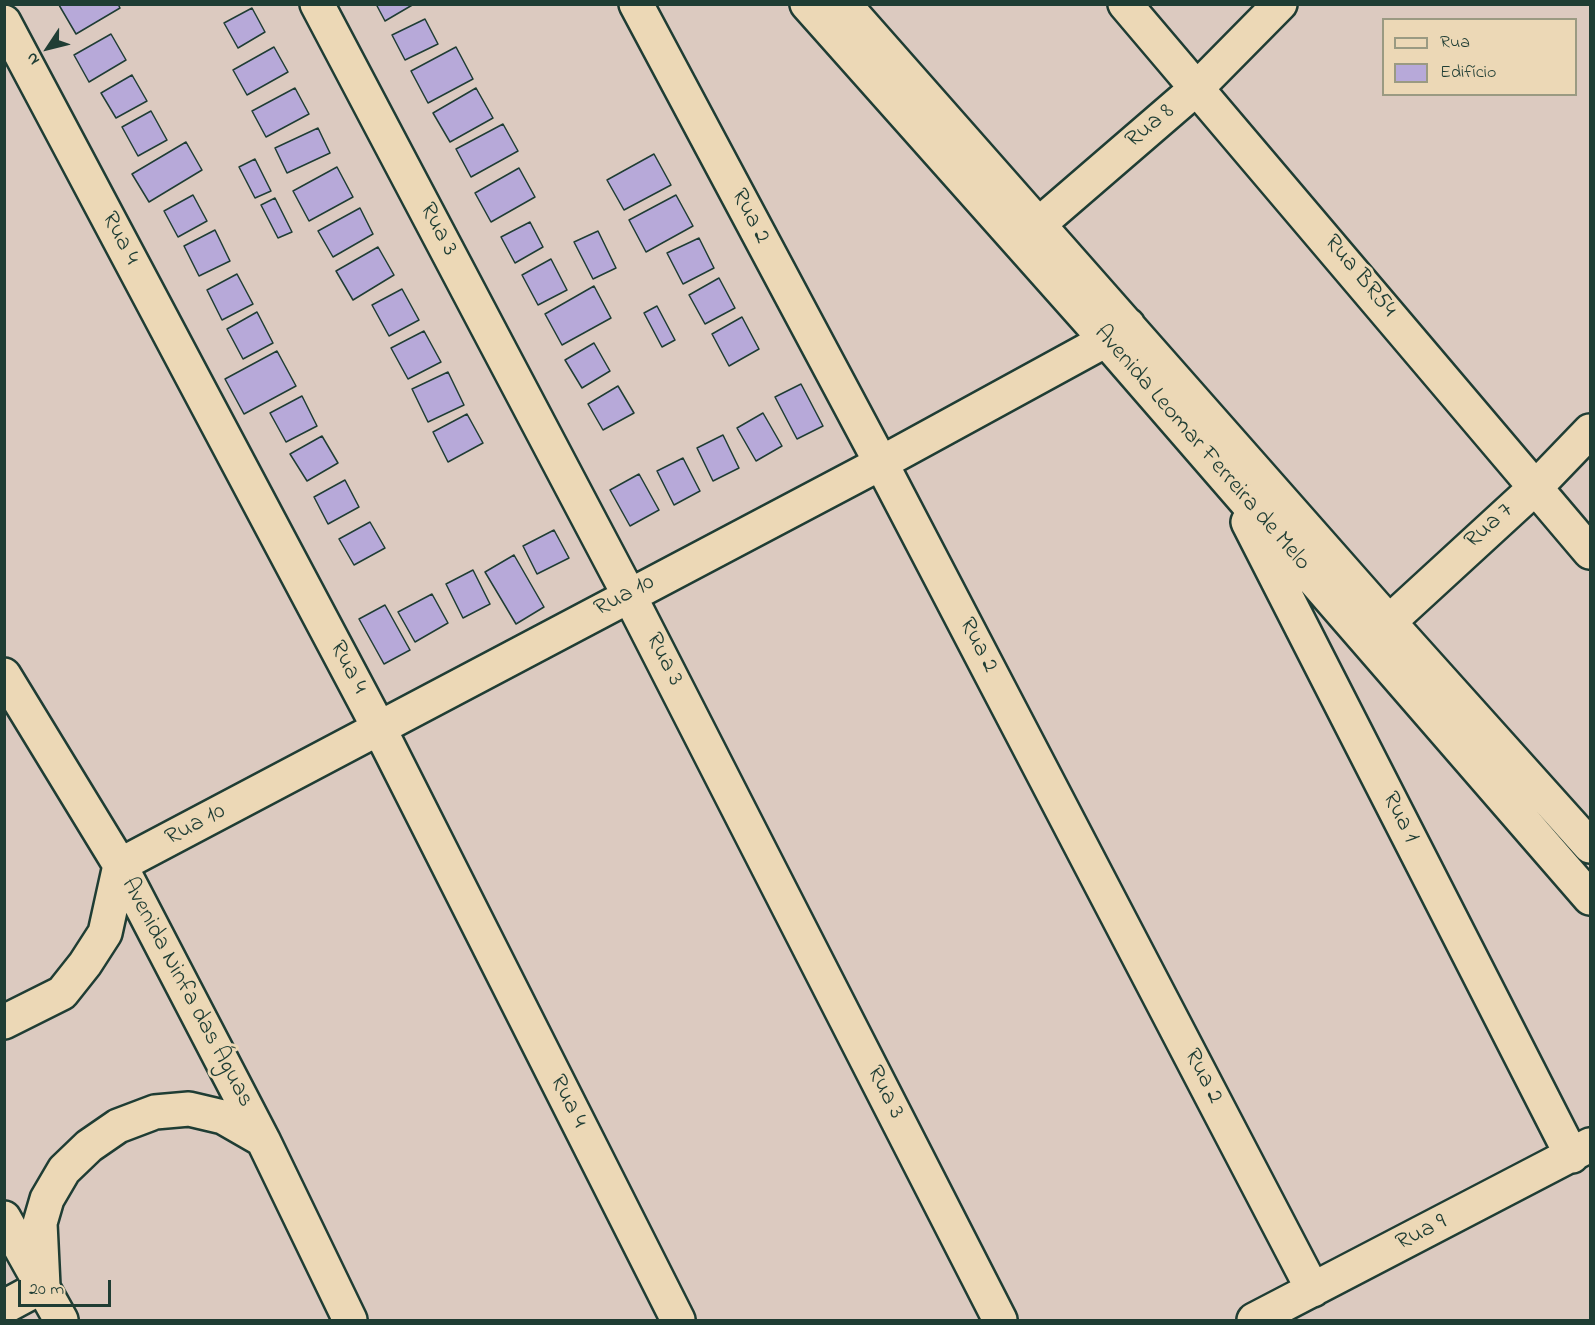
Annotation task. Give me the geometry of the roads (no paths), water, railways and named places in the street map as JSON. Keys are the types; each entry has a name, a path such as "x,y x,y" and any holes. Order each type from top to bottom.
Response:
{"street":[{"name":"Rua 3","path":"317,4 629,595 1000,1320"},
{"name":"Rua 2","path":"636,4 880,463 1313,1290"},
{"name":"Avenida Leomar Ferreira de Melo","path":"807,4 1028,233 1117,332 1389,622 1590,846"},
{"name":"Avenida Leomar Ferreira de Melo","path":"844,4 1028,233"},
{"name":"Rua BR54","path":"1125,4 1198,87 1590,552"},
{"name":"Rua 8","path":"1028,233 1198,87 1280,4"},
{"name":"Rua 4","path":"4,22 380,730 678,1320"},
{"name":"Rua 10","path":"120,866 880,463 1117,332"},
{"name":"Avenida Leomar Ferreira de Melo","path":"1117,332 1227,480 1590,898"},
{"name":"Rua 7","path":"1389,622 1536,487 1590,431"},
{"name":"Rua 1","path":"1227,480 1581,1151"},
{"name":"Avenida Ninfa das Águas","path":"4,675 120,866 263,1140 350,1320"},
{"path":"4,1022 62,993 86,964 105,933 120,866"},
{"path":"44,1286 40,1223 47,1199 64,1170 89,1146 118,1126 155,1112 189,1109 223,1117 263,1140"},
{"name":"Rua 9","path":"1254,1320 1581,1151"},
{"path":"4,1218 61,1320"},
{"path":"4,1307 44,1286"}]}
